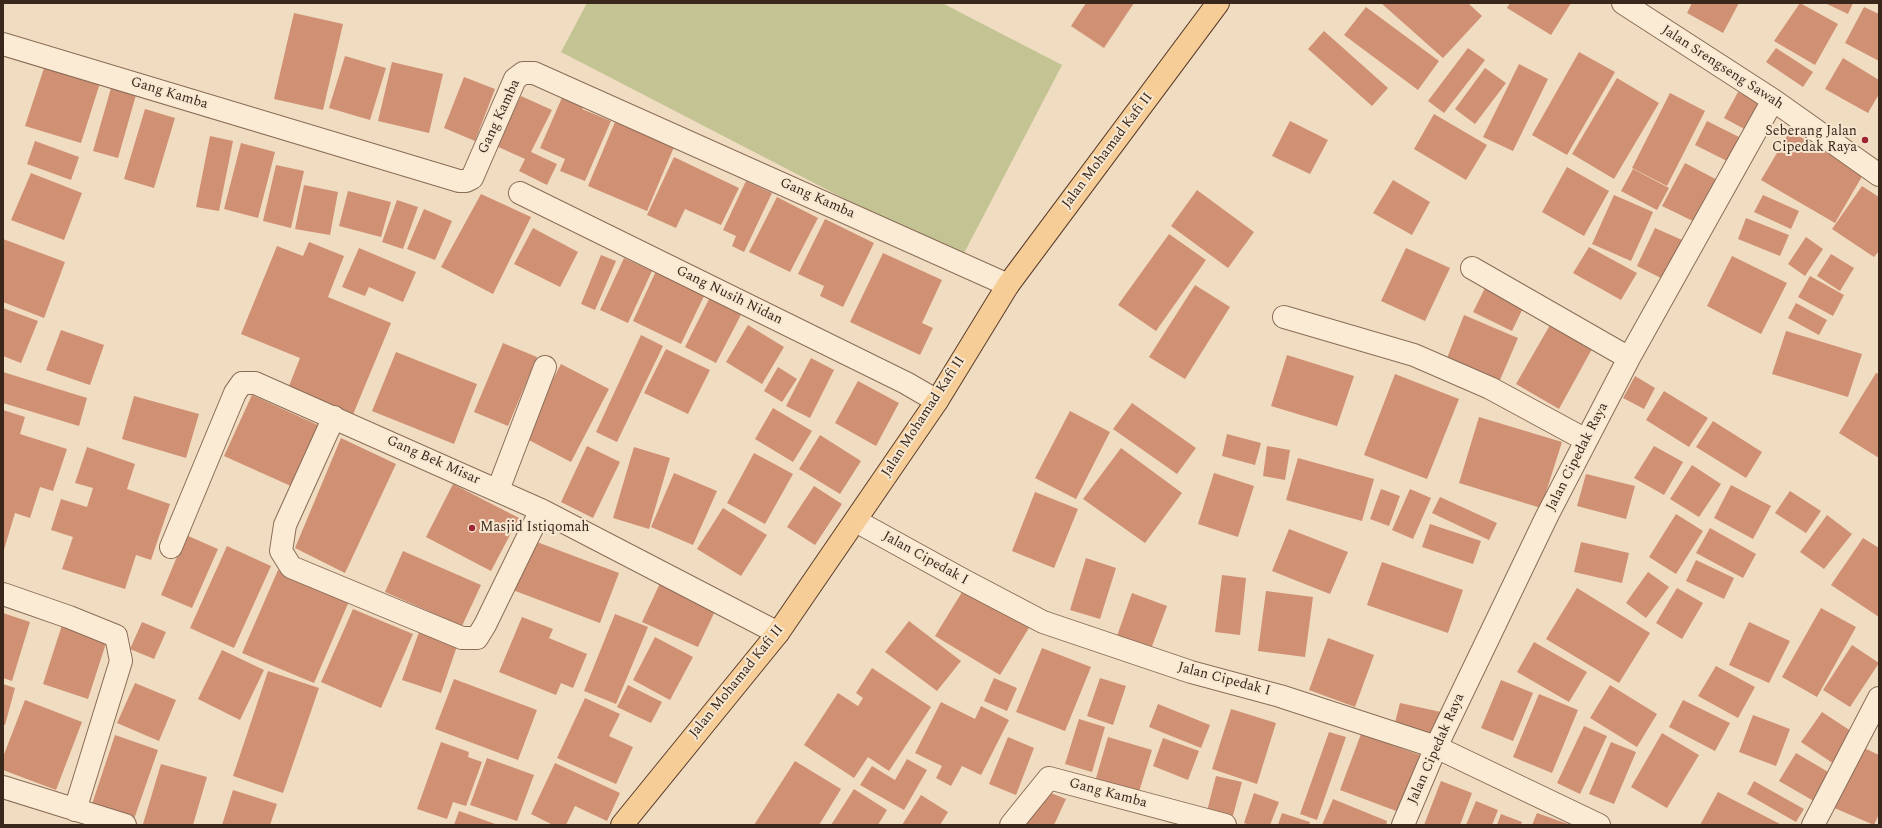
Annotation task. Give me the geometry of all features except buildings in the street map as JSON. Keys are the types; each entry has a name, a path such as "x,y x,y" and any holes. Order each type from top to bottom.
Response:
{"main road":[{"name":"Jalan Mohamad Kafi II","path":"622,825 778,633 863,525 1008,285 1218,3"}],"street":[{"name":"Jalan Srengseng Sawah","path":"1623,3 1773,100 1879,175"},
{"name":"Gang Kamba","path":"3,44 459,181 466,181 472,178 515,79 523,72 534,73 1008,285"},
{"name":"Jalan Cipedak Raya","path":"1403,825 1436,747 1547,516 1630,358 1773,100"},
{"name":"Gang Nusih Nidan","path":"520,193 906,383 937,401"},
{"path":"1472,268 1630,358"},
{"path":"1284,317 1414,355 1490,388 1586,440"},
{"path":"498,490 545,367"},
{"name":"Gang Bek Misar","path":"171,547 235,393 242,383 254,382 541,510 778,633"},
{"path":"334,417 285,525 281,551 291,567 462,638 477,638 486,625 541,510"},
{"name":"Jalan Cipedak I","path":"863,525 1043,622 1184,670 1280,696 1436,747 1599,825"},
{"path":"3,594 116,636 121,661 75,810"},
{"path":"1813,825 1879,698"},
{"name":"Gang Kamba","path":"1011,825 1049,778 1225,825"},
{"path":"3,788 125,825"}],"green space":[{"path":"587,3 942,3 1062,65 961,259 561,52"}],"place":[{"name":"Seberang Jalan Cipedak Raya","path":"1865,140"},
{"name":"Masjid Istiqomah","path":"472,528"}]}
